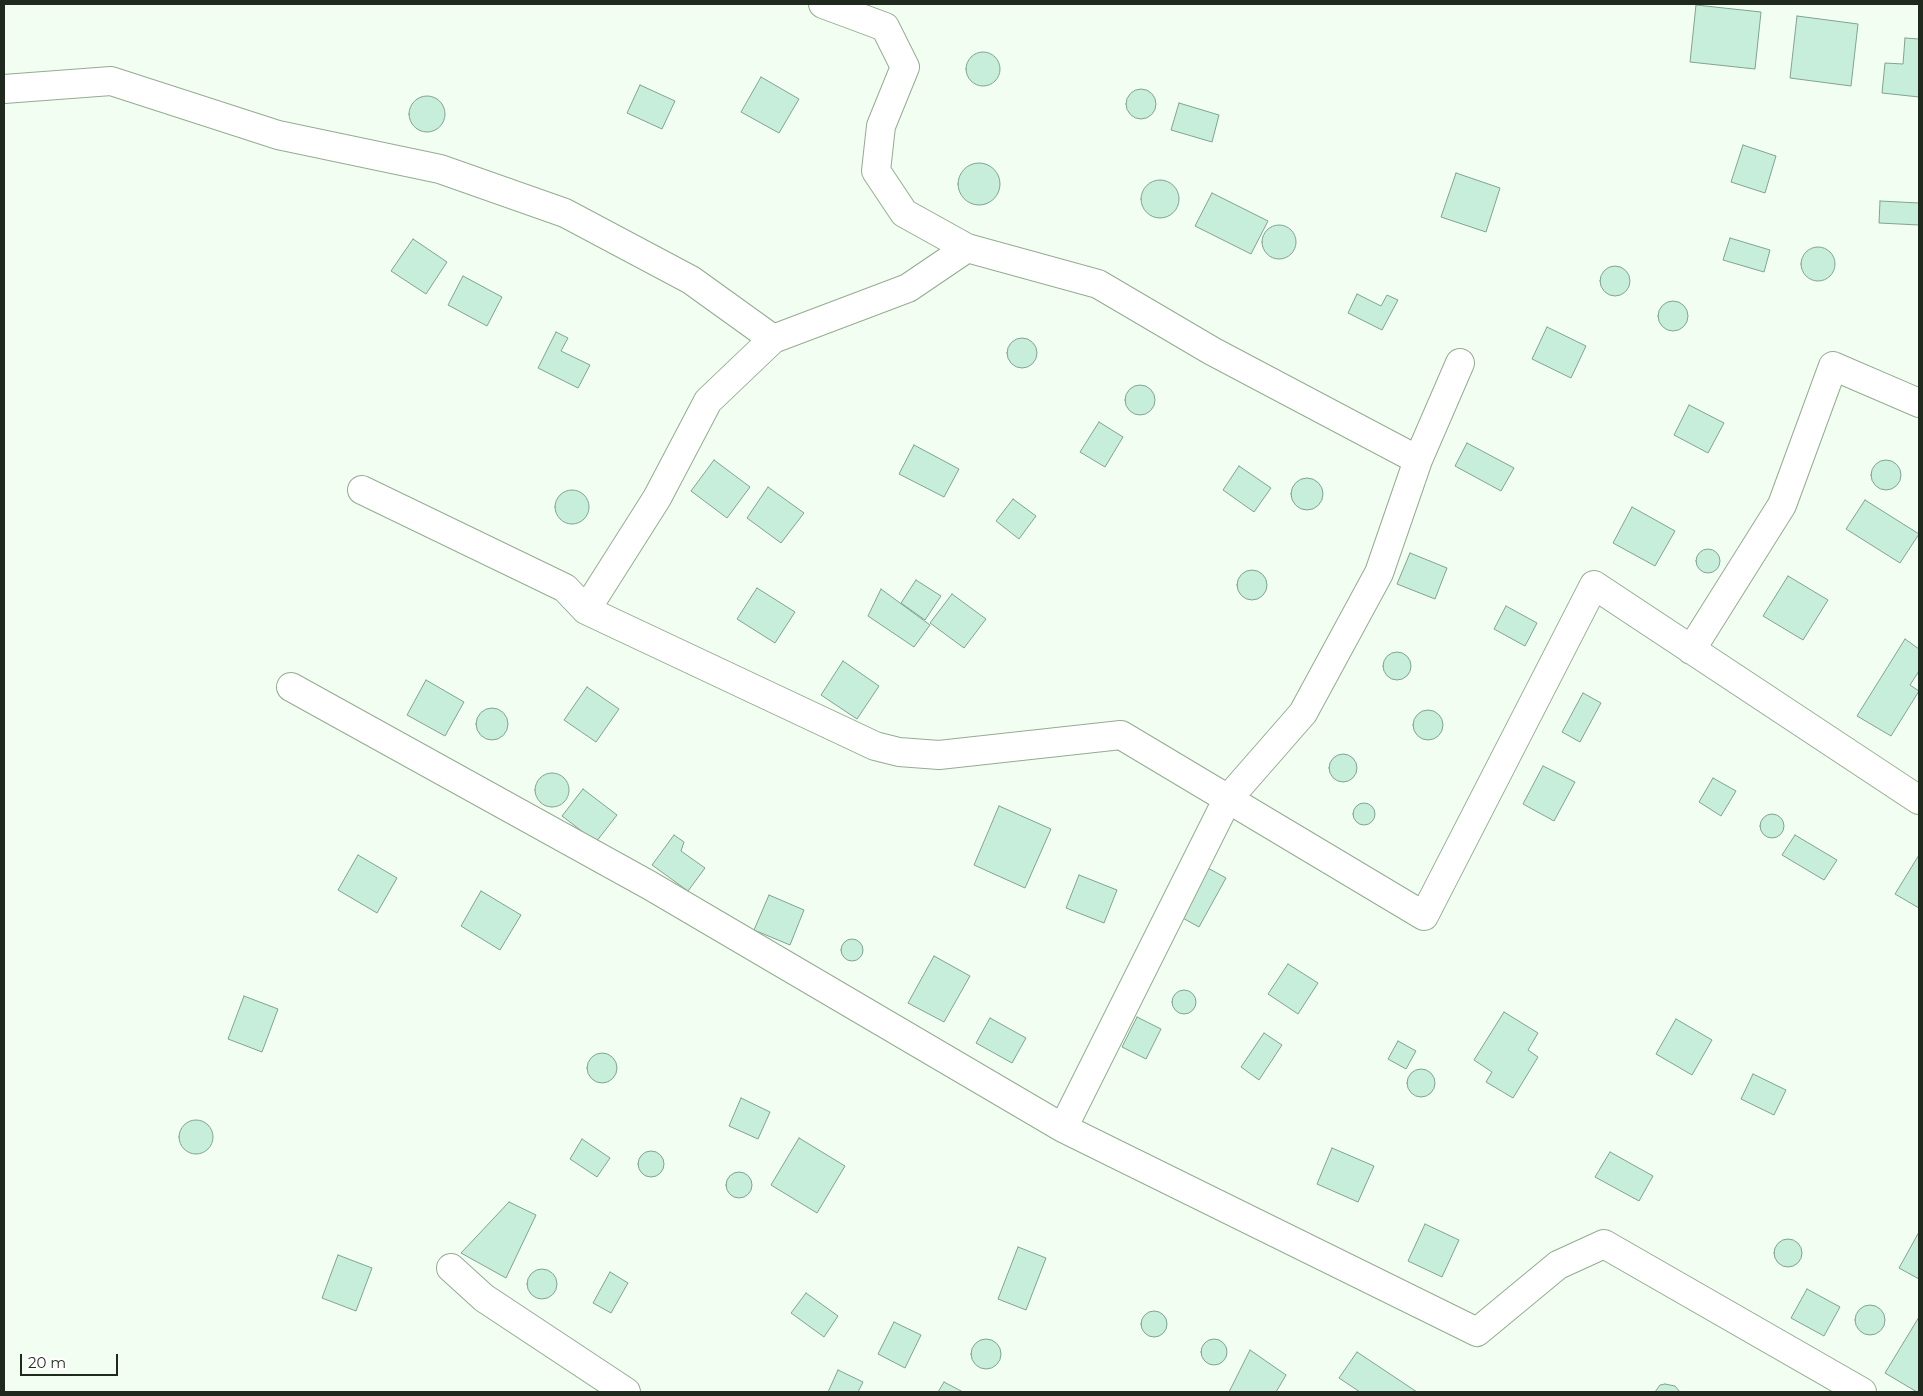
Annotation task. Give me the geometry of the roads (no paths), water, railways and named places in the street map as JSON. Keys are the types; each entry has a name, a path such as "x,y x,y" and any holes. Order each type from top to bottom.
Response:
{"street":[{"path":"823,4 885,27 906,67 881,126 876,172 904,213 967,248 1098,284 1212,351 1418,460"},
{"path":"4,89 111,81 278,135 440,169 565,213 691,280 773,339"},
{"path":"586,610 657,498 708,401 773,339 908,288 967,248"},
{"path":"1063,1128 1226,800 1304,713 1379,573 1418,460 1460,363"},
{"path":"1691,650 1782,505 1833,366 1919,404"},
{"path":"362,490 565,588 586,610 875,746 899,752 940,755 1121,735 1226,800 1424,916 1594,584 1919,800"},
{"path":"291,687 648,885 1063,1128 1477,1332 1558,1265 1604,1244 1862,1392"},
{"path":"451,1268 484,1298 626,1392"}]}
